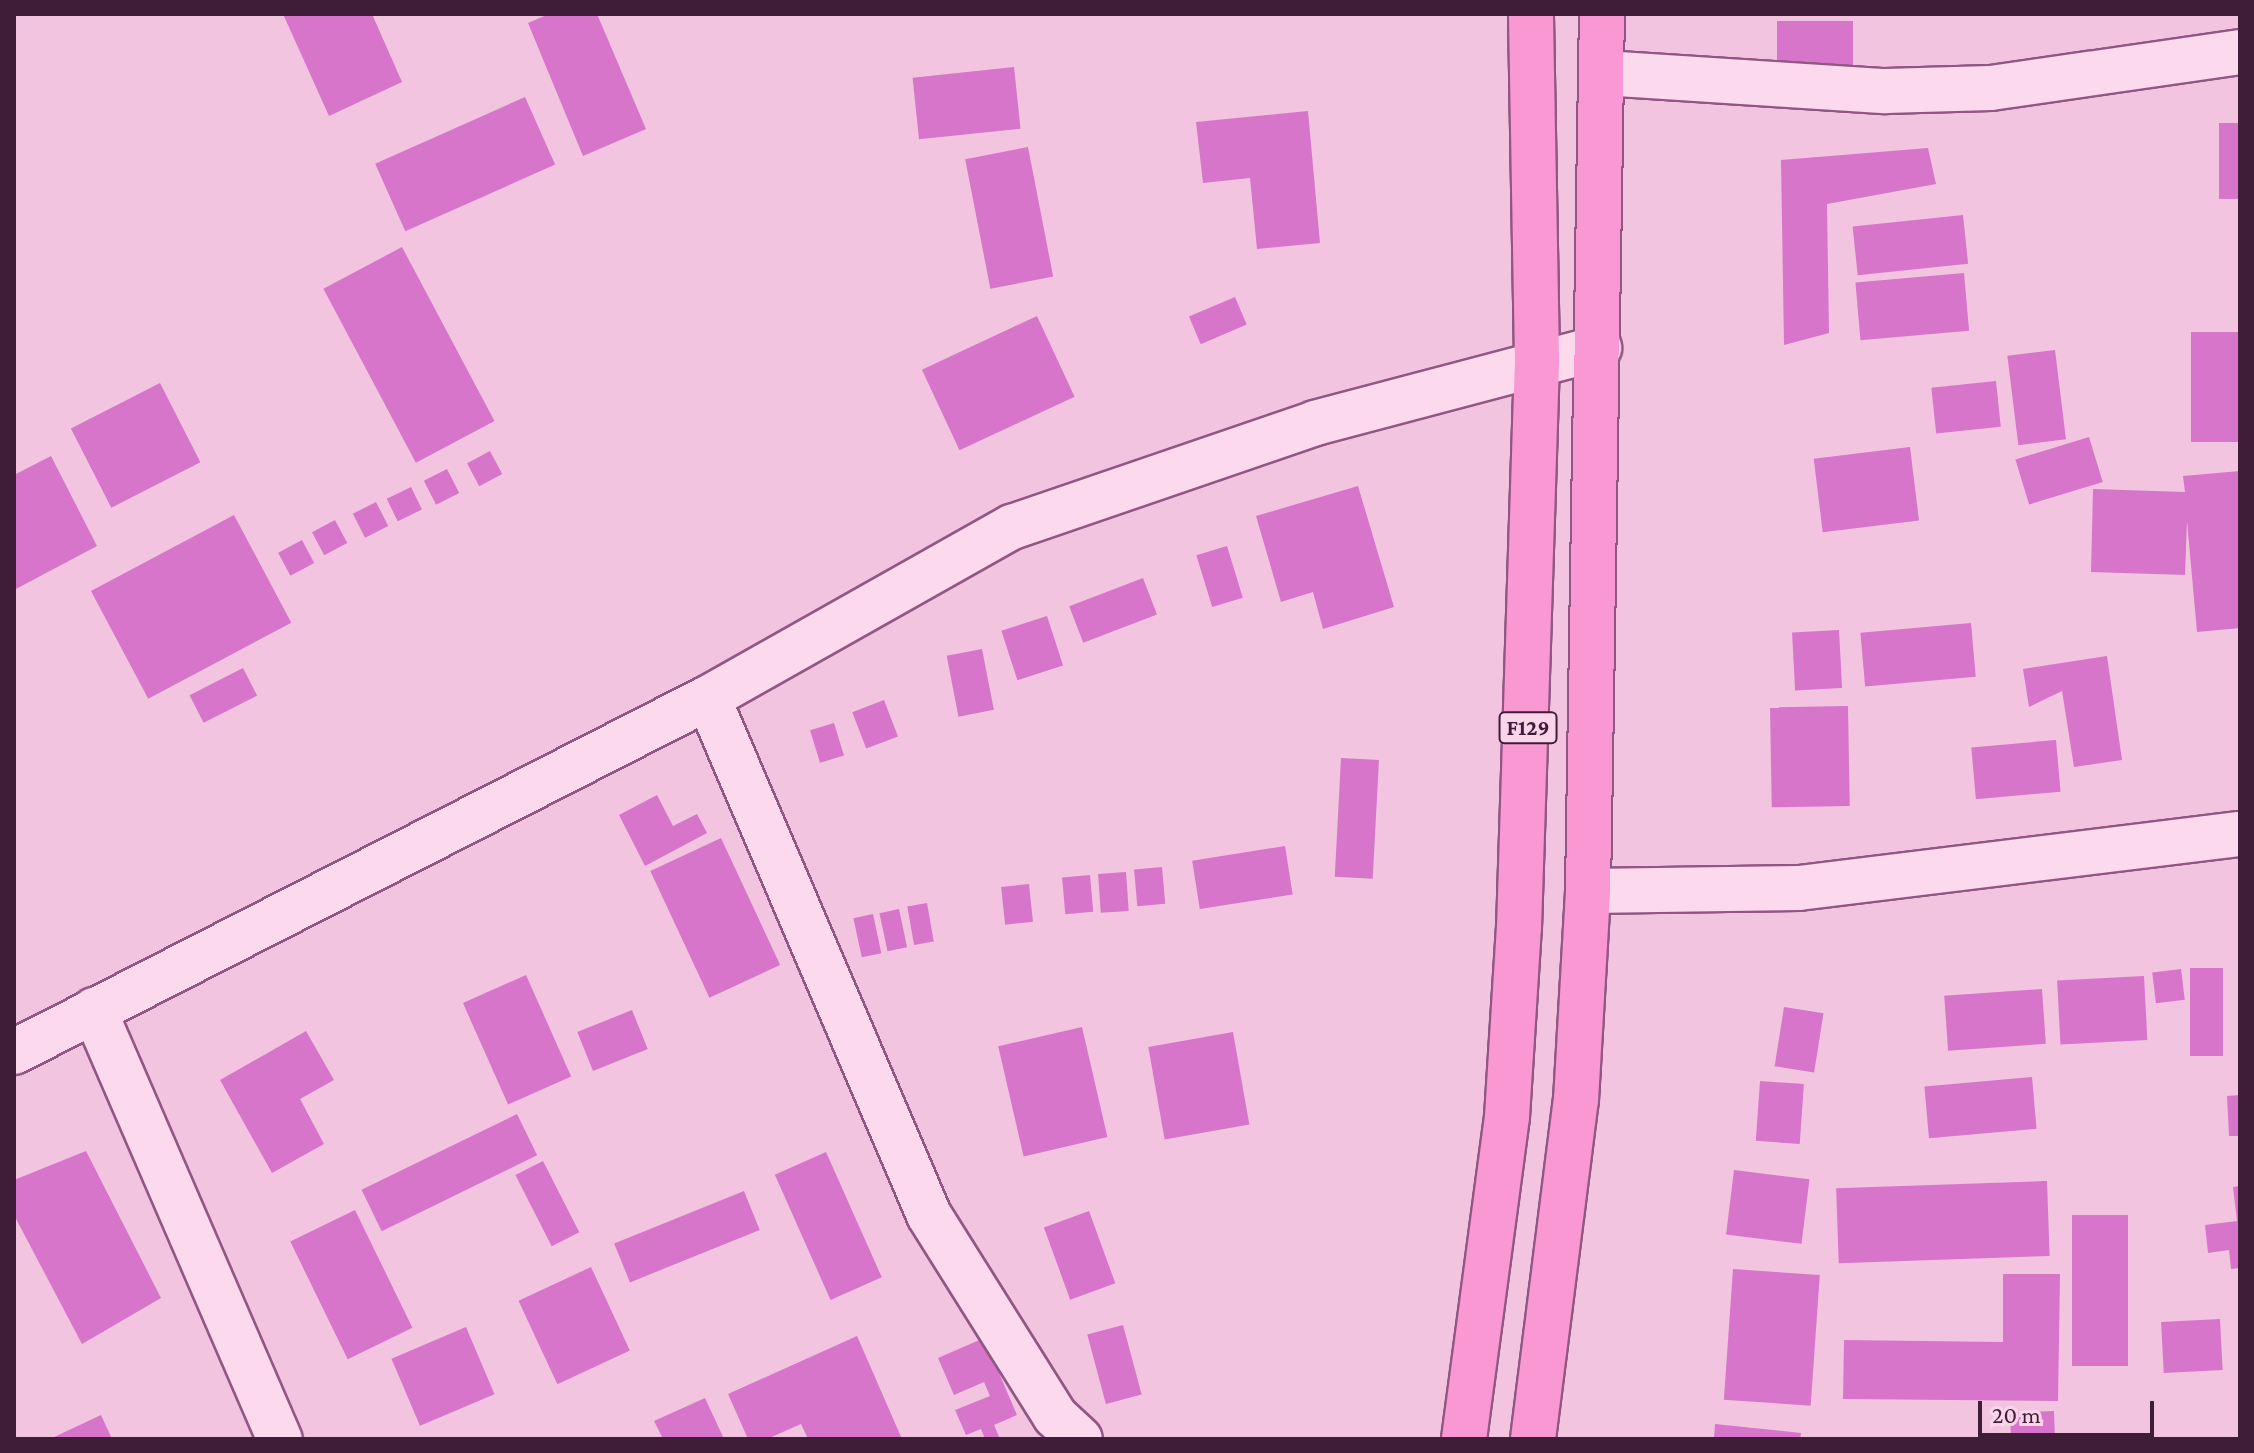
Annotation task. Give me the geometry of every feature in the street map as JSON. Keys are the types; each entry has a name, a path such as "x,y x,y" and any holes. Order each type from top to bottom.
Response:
{"main road":[{"name":"F129","path":"1464,1439 1507,1117 1531,675 1537,360 1531,14"},
{"name":"F129","path":"1533,1439 1576,1100 1588,891 1602,14"}],"street":[{"path":"1603,73 1776,89 1991,88 2240,52"},
{"path":"14,1052 708,698 1012,527 1315,423 1537,360 1599,348"},
{"path":"708,698 929,1215 1055,1416 1080,1439"},
{"path":"1588,891 1799,888 2240,834"},
{"path":"94,1010 280,1439"}],"building":[{"path":"283,14 372,14 402,82 329,116"},
{"path":"549,14 597,14 646,129 583,156 528,23"},
{"path":"1777,21 1853,21 1853,74 1777,74"},
{"path":"1014,67 1020,129 919,139 913,78"},
{"path":"525,97 555,165 405,231 375,164"},
{"path":"1308,111 1320,243 1257,249 1250,178 1203,183 1196,122"},
{"path":"2219,123 2240,123 2240,199 2219,199"},
{"path":"1028,147 1053,277 990,289 965,159"},
{"path":"1928,148 1936,184 1827,204 1829,333 1784,345 1781,160"},
{"path":"1963,215 1968,264 1858,275 1853,227"},
{"path":"402,247 494,421 416,463 323,289"},
{"path":"1964,273 1969,331 1860,340 1855,282"},
{"path":"1235,297 1247,325 1201,344 1189,317"},
{"path":"1037,316 1075,397 960,450 922,370"},
{"path":"2191,332 2240,332 2240,442 2191,442"},
{"path":"2055,350 2066,439 2018,445 2007,356"},
{"path":"1996,381 2001,427 1936,434 1931,388"},
{"path":"160,383 200,462 111,508 71,428"},
{"path":"2089,437 2103,482 2029,504 2015,460"},
{"path":"1910,447 1919,520 1823,532 1814,459"},
{"path":"490,451 502,474 479,486 467,463"},
{"path":"51,456 97,546 14,590 14,475"},
{"path":"447,469 459,493 436,505 424,481"},
{"path":"2240,471 2240,628 2197,632 2187,521 2185,575 2091,572 2093,489 2185,492 2183,476"},
{"path":"1358,486 1394,607 1323,629 1313,592 1281,602 1256,516"},
{"path":"411,487 422,509 398,521 387,499"},
{"path":"376,502 388,526 365,538 353,514"},
{"path":"234,515 291,623 148,699 91,591"},
{"path":"335,520 347,543 324,555 312,532"},
{"path":"302,540 314,563 290,576 278,553"},
{"path":"1227,546 1243,598 1212,607 1196,555"},
{"path":"1143,578 1157,614 1083,643 1069,606"},
{"path":"1047,616 1063,665 1017,680 1001,631"},
{"path":"1971,623 1976,677 1865,686 1860,633"},
{"path":"1839,630 1842,688 1795,690 1792,632"},
{"path":"982,649 994,710 958,717 947,656"},
{"path":"2107,656 2122,760 2074,767 2062,691 2029,707 2023,669"},
{"path":"243,668 257,696 204,723 190,695"},
{"path":"884,700 898,736 866,749 852,712"},
{"path":"1848,706 1850,806 1772,807 1770,707"},
{"path":"834,723 844,756 820,763 810,730"},
{"path":"2056,740 2061,792 1976,799 1971,747"},
{"path":"1341,758 1379,760 1373,879 1335,877"},
{"path":"657,795 673,826 697,814 707,833 645,866 619,815"},
{"path":"721,838 780,965 709,998 650,871"},
{"path":"1285,846 1293,894 1200,909 1192,861"},
{"path":"1162,867 1165,904 1137,906 1134,869"},
{"path":"1126,872 1129,911 1101,913 1098,874"},
{"path":"1090,875 1093,912 1065,914 1062,877"},
{"path":"1029,884 1033,922 1005,925 1001,887"},
{"path":"927,903 934,941 914,945 907,906"},
{"path":"899,909 907,947 888,951 879,913"},
{"path":"873,914 881,953 862,957 853,918"},
{"path":"2190,968 2223,968 2223,1056 2190,1056"},
{"path":"2181,969 2185,1000 2156,1003 2152,973"},
{"path":"526,975 571,1076 508,1104 463,1003"},
{"path":"2144,976 2147,1040 2060,1044 2057,981"},
{"path":"2042,989 2046,1044 1948,1051 1944,996"},
{"path":"1784,1007 1824,1013 1814,1073 1775,1066"},
{"path":"632,1010 648,1049 593,1071 577,1032"},
{"path":"1082,1027 1107,1137 1024,1156 998,1046"},
{"path":"306,1031 334,1080 300,1099 324,1144 272,1173 220,1080"},
{"path":"1233,1032 1249,1125 1165,1140 1148,1047"},
{"path":"2032,1077 2037,1129 1929,1138 1924,1086"},
{"path":"1760,1081 1804,1084 1800,1144 1756,1141"},
{"path":"2240,1095 2240,1136 2229,1136 2227,1096"},
{"path":"517,1114 537,1155 382,1231 362,1190"},
{"path":"86,1151 161,1298 82,1344 14,1215 14,1180"},
{"path":"826,1152 882,1277 831,1300 775,1175"},
{"path":"543,1161 579,1232 552,1246 515,1175"},
{"path":"1734,1170 1809,1179 1802,1244 1726,1235"},
{"path":"2047,1181 2050,1256 1839,1263 1836,1188"},
{"path":"2240,1186 2240,1268 2231,1269 2229,1250 2208,1253 2205,1225 2237,1221 2233,1187"},
{"path":"744,1191 760,1230 630,1282 614,1243"},
{"path":"355,1210 412,1328 348,1359 290,1242"},
{"path":"1089,1211 1115,1283 1070,1300 1044,1227"},
{"path":"2072,1215 2128,1215 2128,1366 2072,1366"},
{"path":"591,1267 630,1350 557,1384 518,1301"},
{"path":"1733,1269 1820,1275 1811,1406 1724,1400"},
{"path":"2003,1274 2060,1274 2058,1401 1843,1399 1844,1340 2003,1342"},
{"path":"2220,1319 2223,1370 2164,1373 2161,1322"},
{"path":"1123,1325 1142,1395 1106,1404 1087,1335"},
{"path":"466,1327 495,1394 420,1426 391,1359"},
{"path":"857,1336 902,1439 808,1439 801,1424 767,1439 748,1439 728,1394"},
{"path":"984,1338 1017,1415 994,1425 1000,1439 985,1439 981,1429 966,1435 955,1410 990,1396 984,1382 954,1395 938,1358"},
{"path":"705,1398 724,1439 663,1439 654,1421"},
{"path":"2054,1411 2055,1439 2011,1439 2010,1413"},
{"path":"101,1415 112,1439 50,1439"},
{"path":"1715,1424 1801,1433 1800,1439 1714,1439"}]}
